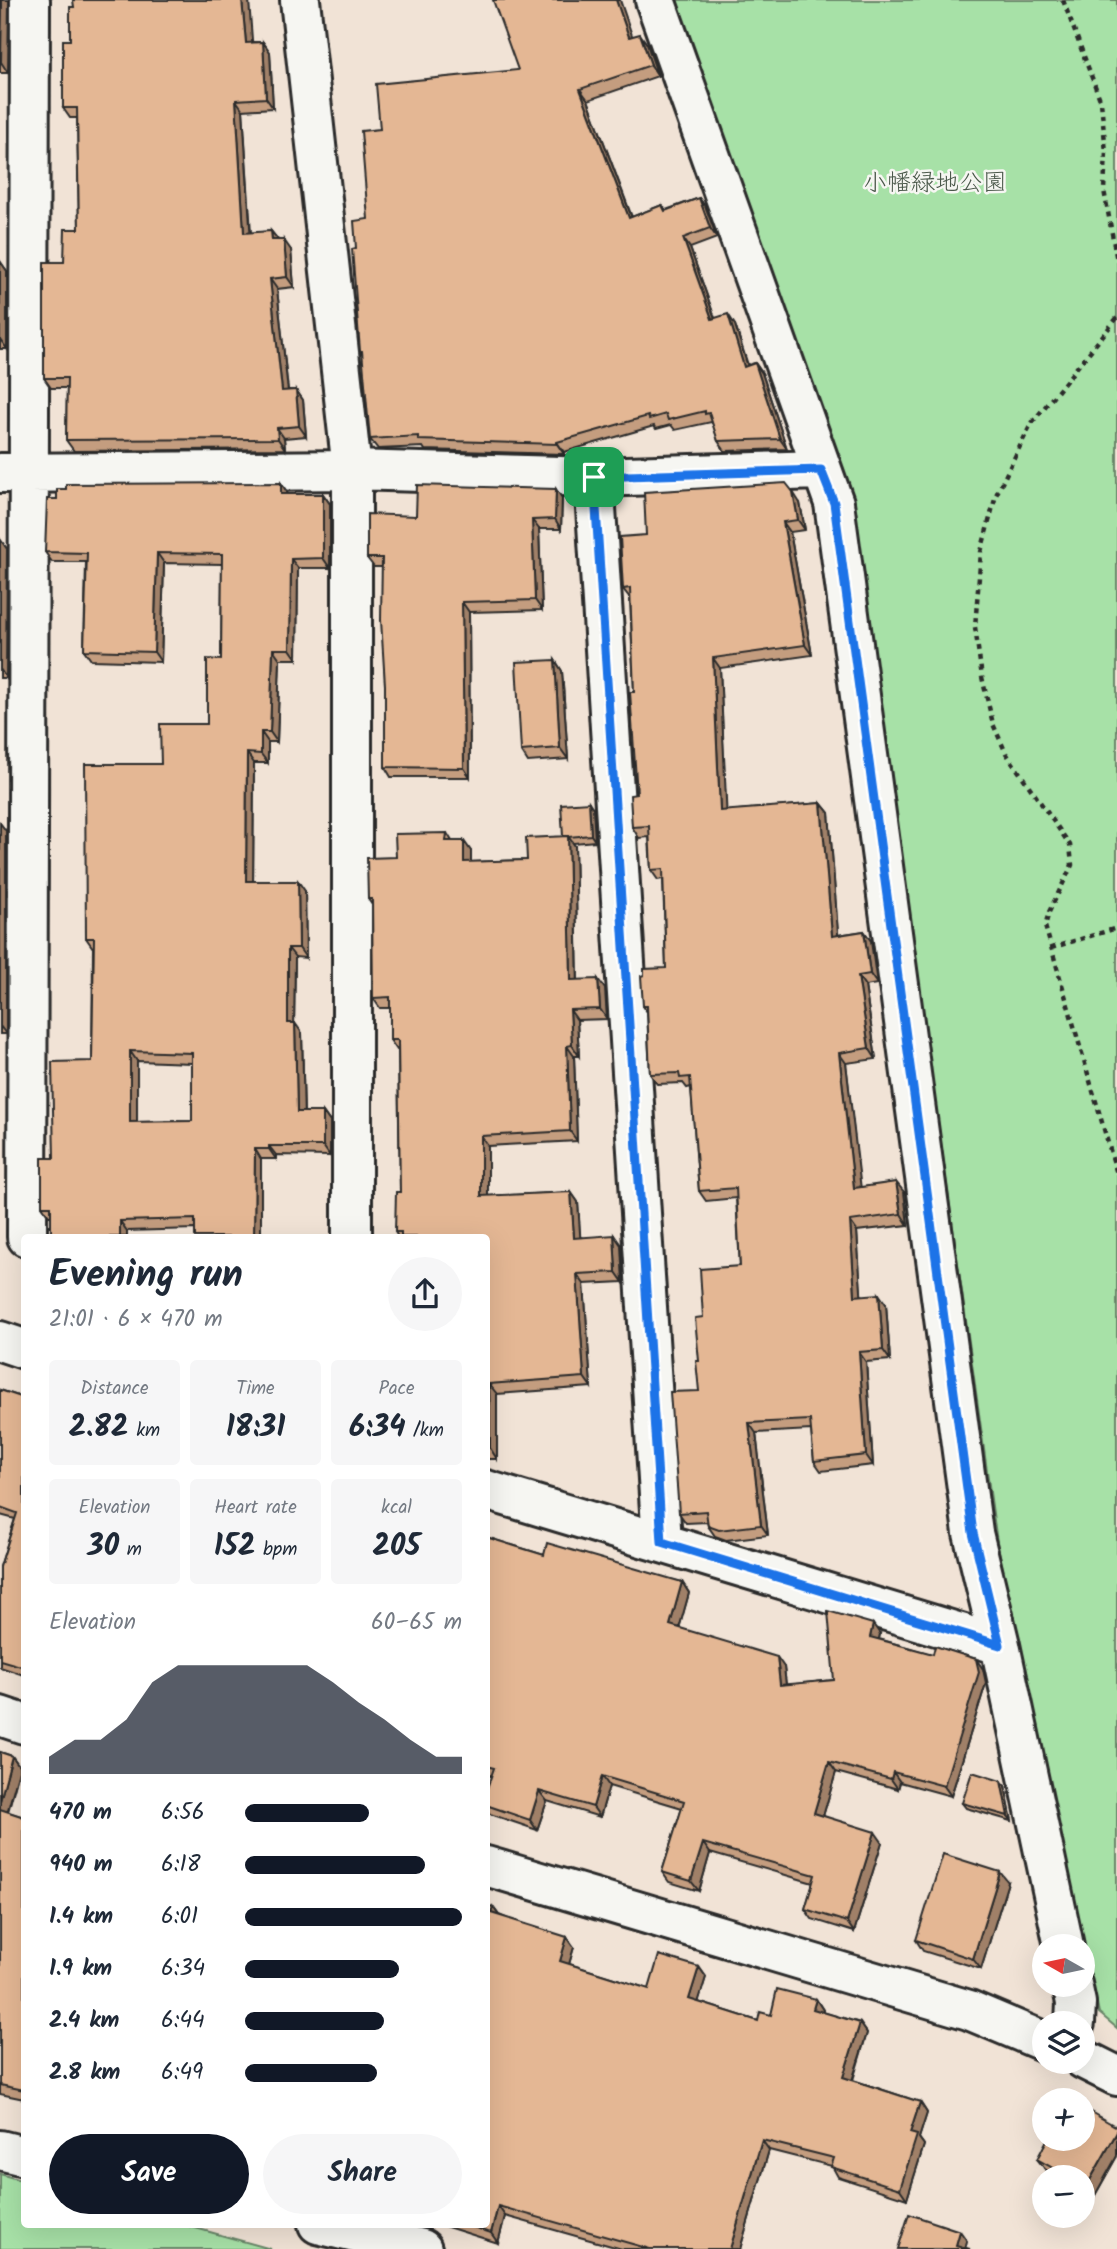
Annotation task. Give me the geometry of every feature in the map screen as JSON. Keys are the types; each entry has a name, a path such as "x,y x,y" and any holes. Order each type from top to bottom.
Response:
{"street":[{"path":"27,1234 15,473 30,0"},
{"path":"300,0 352,471 352,1234"},
{"path":"655,0 834,503 973,1533 1000,1645 1061,1934"},
{"path":"15,473 352,471 594,477 821,470"},
{"path":"594,477 662,1542"},
{"path":"0,1341 21,1348"},
{"path":"490,1491 1000,1645"},
{"path":"0,1716 21,1723"},
{"path":"490,1867 970,2010 1032,2036"},
{"path":"1095,2065 1117,2076"},
{"path":"0,2150 21,2154"},
{"path":"340,2228 415,2242"}],"path":[{"path":"1063,0 1101,102 1106,152 1104,190 1117,261"},
{"path":"1117,318 1031,424 996,495 981,552 975,626 982,677 993,724 1006,753 1070,845 1072,865 1045,926 1117,1174"},
{"path":"1051,948 1117,928"}],"green space":[{"name":"小幡緑地公園","path":"676,0 1117,0 1117,2028 1099,2013 1096,1997 1096,1934 1082,1934 997,1542 849,486"},
{"path":"0,2174 21,2180 21,2228 195,2228 271,2249 0,2249"}],"building":[{"path":"0,0 2,0 0,62"},
{"path":"73,0 242,0 246,43 263,42 266,98 236,100 244,233 271,231 272,240 284,240 287,277 270,279 282,391 296,390 299,426 277,428 278,439 66,440 67,378 44,378 44,262 64,262 65,229 79,229 77,108 63,108 63,40 70,40 70,7 74,7"},
{"path":"493,0 616,0 629,37 640,34 651,65 580,89 629,218 662,205 665,211 699,198 710,228 683,238 712,319 728,314 744,367 755,363 780,439 718,441 709,413 705,414 705,411 668,420 666,414 649,419 648,416 557,444 418,440 418,436 370,439 352,249 356,248 354,221 368,219 361,131 380,129 376,84 518,70"},
{"path":"281,483 281,494 323,494 323,558 291,559 290,649 273,649 270,732 261,732 261,754 247,753 246,881 298,881 299,948 288,948 288,1023 295,1023 297,1112 323,1112 323,1146 269,1146 269,1149 255,1149 254,1234 195,1234 195,1219 120,1221 120,1234 51,1234 51,1206 42,1206 42,1158 54,1158 52,1062 92,1061 94,938 86,938 85,764 161,764 160,724 207,724 207,659 221,660 222,554 157,553 154,652 84,650 87,553 45,552 47,499 57,499 57,489 66,489 66,484","holes":["130,1051 192,1053 192,1121 130,1122"]},
{"path":"786,483 793,492 798,520 783,522 805,645 713,658 720,811 821,803 832,936 864,931 870,974 858,976 869,1048 839,1053 854,1188 896,1182 901,1214 850,1221 855,1296 879,1294 883,1350 859,1352 866,1455 814,1461 810,1420 749,1423 761,1525 719,1530 708,1526 706,1511 679,1513 670,1392 699,1391 695,1318 703,1317 700,1269 740,1266 736,1188 699,1191 690,1077 680,1078 679,1073 650,1074 647,1006 643,1006 641,976 644,975 644,969 666,968 663,869 651,870 649,826 632,827 630,795 637,794 630,692 634,692 630,588 623,589 620,537 646,535 644,492"},
{"path":"417,485 556,489 555,519 532,520 535,600 462,602 464,768 385,767 382,558 367,558 367,514 416,516"},
{"path":"555,660 560,748 521,751 516,662"},
{"path":"589,802 591,835 563,836 561,804"},
{"path":"447,833 446,841 464,841 464,862 527,860 526,838 568,836 571,980 598,979 600,1009 570,1010 572,1045 567,1046 570,1131 481,1136 481,1196 571,1192 574,1238 614,1235 616,1272 577,1274 584,1377 490,1384 490,1234 395,1232 396,1192 400,1192 398,1040 390,1040 390,997 373,998 372,899 368,899 367,858 396,857 395,834"},
{"path":"0,1390 21,1397 21,1666 0,1660 0,1567 17,1513 0,1507"},
{"path":"490,1538 544,1555 547,1543 682,1582 670,1625 777,1657 780,1685 834,1680 828,1611 873,1624 870,1637 933,1654 935,1646 976,1659 979,1672 944,1786 893,1772 891,1779 829,1762 814,1813 875,1832 847,1922 805,1909 815,1875 703,1843 691,1881 662,1872 684,1801 602,1776 593,1807 539,1791 530,1820 490,1806 490,1780 494,1768 490,1767"},
{"path":"0,1752 12,1756 0,1801"},
{"path":"972,1772 1001,1781 1008,1816 962,1803"},
{"path":"0,1809 21,1816 21,2089 0,2085"},
{"path":"943,1854 1000,1872 973,1959 916,1940"},
{"path":"490,1906 493,1907 491,1913 567,1937 560,1961 649,1989 659,1955 699,1967 689,1999 758,2021 760,2012 771,2015 777,1989 816,1999 813,2009 860,2023 843,2077 920,2102 910,2133 917,2135 900,2189 831,2167 834,2158 762,2140 730,2249 650,2249 498,2206 491,2233 476,2228 490,2228"},
{"path":"1095,2115 1117,2127 1117,2132 1095,2171 1095,2165 1048,2165 1037,2159 1041,2151 1095,2151"},
{"path":"909,2214 960,2231 956,2245 970,2249 898,2249"}],"route":[{"path":"821,470 834,503 973,1533 1000,1645 662,1542 594,477 821,470"}]}
